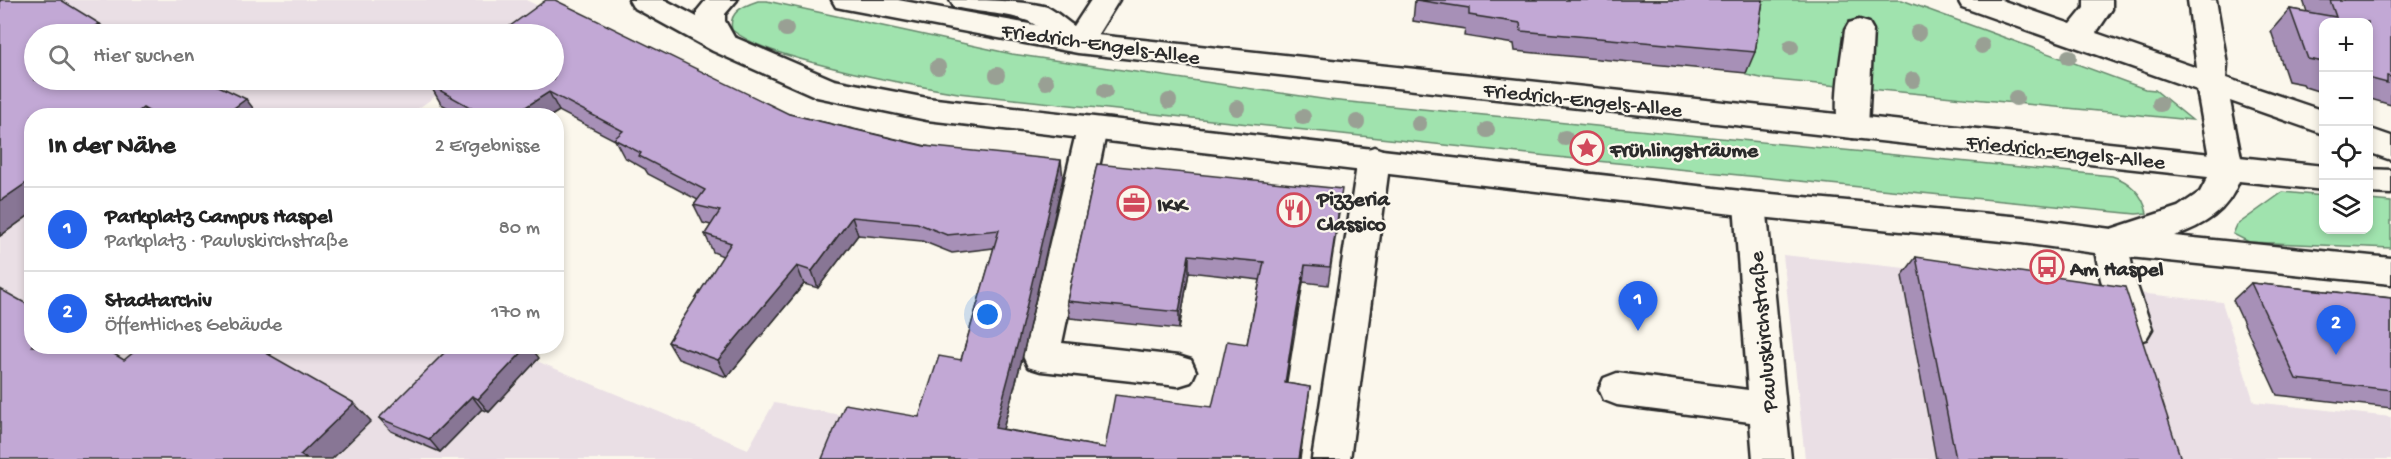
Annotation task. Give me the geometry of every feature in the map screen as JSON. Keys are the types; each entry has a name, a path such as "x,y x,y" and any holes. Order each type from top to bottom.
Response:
{"main road":[{"path":"643,0 723,44 828,89 927,109 1750,204 2022,230 2110,242 2391,271"},
{"path":"723,0 711,11 711,21 723,44"},
{"name":"Friedrich-Engels-Allee","path":"846,0 1078,43 2319,177"},
{"path":"964,0 1036,13 1078,43 1105,0"},
{"path":"1972,0 2319,121"},
{"path":"2078,37 2098,9 2098,0"},
{"path":"2110,242 2181,219 2206,205 2218,191 2227,168 2211,83 2212,64 2202,0"},
{"path":"1853,127 1859,30"},
{"path":"1092,129 1041,356 1178,371"},
{"path":"2373,141 2391,147"},
{"path":"1331,459 1374,159"},
{"path":"2373,181 2391,182"},
{"name":"Pauluskirchstraße","path":"1750,204 1772,459"},
{"path":"2110,242 2118,280 2144,358"},
{"path":"1617,389 1768,408"}],"shaded area":[{"path":"0,0 526,0 551,12 534,24 24,24 24,90 444,90 419,108 24,108 24,354 520,354 748,449 774,403 1084,459 0,459"},
{"path":"1783,255 2222,302 2254,402 2391,417 2391,459 1805,459"}],"green space":[{"path":"1762,0 1902,0 2145,89 2155,90 2192,120 1766,79 1746,75"},
{"path":"758,1 767,1 1012,54 1329,100 2112,176 2124,181 2139,194 2147,213 2136,214 1576,159 958,93 839,69 782,54 756,44 732,30 731,24 738,11"},
{"path":"2283,192 2319,196 2319,234 2373,234 2373,200 2391,202 2391,248 2249,242 2233,234 2237,225"}],"building":[{"path":"0,0 61,0 100,24 24,24 24,90 227,90 246,99 234,108 24,108 24,184 0,201"},
{"path":"546,0 555,0 789,114 924,146 1061,160 995,428 1105,448 1115,395 1212,407 1227,341 1247,344 1264,262 1189,255 1179,312 1067,301 1097,164 1342,189 1330,267 1305,265 1293,332 1285,383 1310,387 1299,459 822,459 845,404 919,417 939,356 961,360 999,230 947,235 917,223 852,217 812,271 797,266 718,360 668,342 731,243 705,234 720,211 694,205 705,190 639,156 641,153 614,139 623,131 549,92 525,108 472,108 439,90 564,90 564,24 513,24"},
{"path":"1416,0 1763,0 1755,52 1521,31 1520,23 1469,15 1469,8"},
{"path":"2330,0 2391,0 2391,77 2387,76 2387,83 2373,79 2373,18 2319,18 2319,61 2308,59 2290,9 2336,17"},
{"path":"1916,257 2125,287 2181,459 1956,459"},
{"path":"2251,283 2391,298 2391,390 2296,379"},
{"path":"0,289 24,302 24,354 114,354 124,360 131,354 268,354 354,403 300,455 307,459 0,459"},
{"path":"443,354 520,354 478,399 472,396 429,439 379,418"}],"place":[{"name":"Frühlingsträume","path":"1587,148"},
{"name":"IKK","path":"1134,203"},
{"name":"Pizzeria Classico","path":"1294,210"},
{"name":"Am Haspel","path":"2047,267"},
{"name":"Parkplatz Campus Haspel","path":"1638,331"},
{"name":"Stadtarchiv","path":"2336,355"}]}
